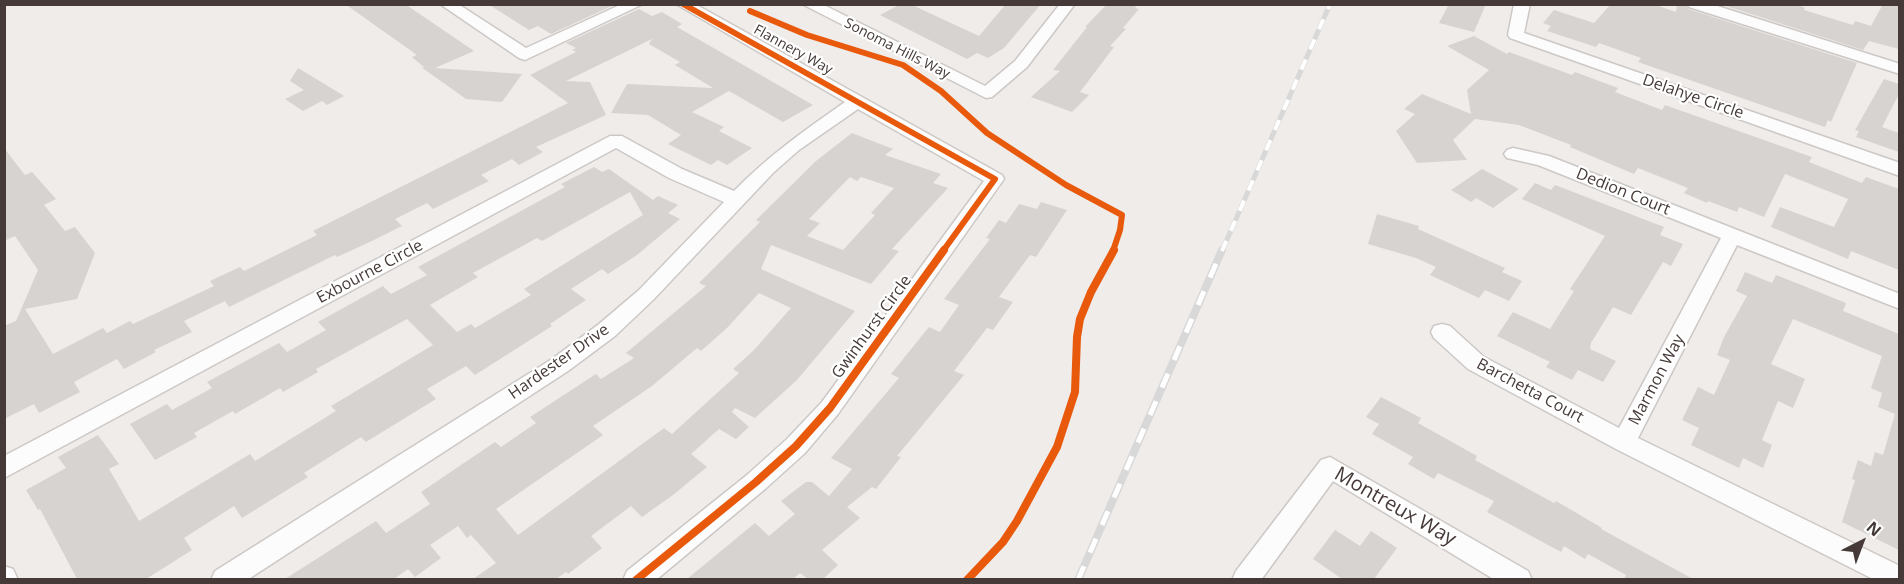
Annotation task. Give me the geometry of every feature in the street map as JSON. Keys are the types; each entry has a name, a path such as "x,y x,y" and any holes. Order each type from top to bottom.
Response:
{"street":[{"path":"447,4 525,56 636,4"},
{"name":"Flannery Way","path":"683,4 858,101"},
{"name":"Sonoma Hills Way","path":"809,4 986,93 1021,64 1068,4"},
{"name":"Delahye Circle","path":"1522,4 1516,35 1899,170"},
{"path":"1694,4 1899,69"},
{"name":"Hardester Drive","path":"224,579 560,365 607,330 646,296 793,146 858,101"},
{"name":"Gwinhurst Circle","path":"636,579 756,482 796,446 830,408 995,179 858,101"},
{"name":"Exbourne Circle","path":"4,468 616,140 686,180 738,200"},
{"name":"Dedion Court","path":"1513,154 1543,160 1732,236"},
{"path":"1732,236 1899,302"},
{"name":"Marmon Way","path":"1732,236 1624,442 1899,579"},
{"name":"Barchetta Court","path":"1442,332 1476,363 1624,442"},
{"name":"Montreux Way","path":"1245,579 1330,467 1519,579"}],"building":[{"path":"345,4 405,4 474,51 435,68 522,74 502,102 466,99 421,67 425,68 412,57 417,55"},
{"path":"488,4 616,4 551,34 538,26 529,30"},
{"path":"901,4 910,4 979,36 1006,4 1041,4 1004,48 988,58 977,53 967,59 880,15"},
{"path":"1107,4 1138,4 1135,8 1139,9 1123,28 1126,29 1110,46 1114,47 1080,92 1089,95 1072,112 1031,97 1060,71 1053,70 1087,27 1085,27"},
{"path":"1449,4 1486,4 1474,32 1439,23"},
{"path":"1611,4 1653,4 1676,12 1677,4 1685,4 1688,9 1857,63 1831,122 1828,120 1825,127 1638,62 1641,58 1599,43 1596,47 1547,31 1551,26 1543,23 1554,10 1594,23"},
{"path":"1720,4 1795,4 1805,8 1804,10 1853,25 1855,21 1871,26 1883,4 1899,4 1899,49 1869,41 1863,50"},
{"path":"639,9 652,16 662,12 682,24 677,27 813,105 783,122 729,91 692,112 724,127 719,131 752,148 727,165 718,160 711,165 668,144 681,135 648,115 611,113 627,84 713,88 675,65 680,62 649,44 652,39 566,81 590,82 606,115 536,147 543,152 519,165 512,159 481,175 489,181 433,209 427,203 395,219 402,226 374,240 337,257 335,255 229,307 225,301 184,321 192,332 154,350 156,352 124,369 117,359 74,382 80,392 39,413 34,404 4,419 4,326 16,321 38,270 15,236 4,241 4,148 25,175 32,172 56,199 44,205 65,231 75,227 95,253 77,299 25,309 53,354 103,328 107,333 130,321 133,324 214,286 210,281 240,267 244,271 317,235 313,231 568,103 530,75 576,52 572,50 576,48 566,43"},
{"path":"1474,36 1507,54 1509,52 1572,75 1575,72 1618,88 1615,92 1662,110 1665,105 1812,157 1809,162 1862,183 1866,177 1899,189 1899,270 1851,251 1848,259 1771,227 1780,207 1834,227 1848,199 1785,174 1764,217 1739,207 1737,212 1708,201 1707,203 1684,193 1688,188 1638,168 1634,174 1570,147 1571,145 1519,125 1475,119 1453,140 1467,160 1417,163 1396,131 1415,114 1404,109 1422,94 1471,114 1467,90 1489,70 1447,46"},
{"path":"298,68 344,96 327,105 322,101 303,111 285,99 304,90 290,81"},
{"path":"1884,79 1899,84 1899,94 1882,127 1899,133 1899,152 1856,137 1859,131 1855,130"},
{"path":"852,133 893,149 885,155 941,174 933,183 948,188 892,249 899,251 871,284 771,245 761,269 855,311 797,380 755,418 735,408 732,412 749,427 736,439 719,429 691,454 707,467 673,495 642,517 631,506 591,536 602,548 568,574 566,572 556,579 473,579 496,563 471,535 467,538 458,526 430,545 441,558 415,577 408,569 394,579 285,579 376,521 386,533 430,504 421,492 495,442 501,447 536,423 530,417 596,374 601,379 634,358 626,353 706,286 699,283 760,222 756,220 816,161","holes":["850,177 857,181 861,177 894,188 871,213 875,215 843,250 807,236 820,223 809,219","759,293 791,308 753,351 733,369 739,373 672,434 664,428 518,535 496,509 603,435 593,426 652,386 697,348 701,351 727,328"]},
{"path":"594,167 602,172 609,169 653,200 658,196 678,205 668,213 680,219 637,255 608,274 602,269 571,289 586,300 550,324 552,326 475,375 466,366 427,389 436,399 366,442 361,437 304,473 308,477 242,518 234,506 184,538 192,550 146,579 77,579 40,509 38,510 26,490 66,468 58,457 98,435 119,464 109,469 139,521 250,454 255,461 336,411 331,406 433,345 407,319 316,369 318,372 283,392 280,388 235,414 233,411 194,433 197,437 155,460 130,424 167,404 172,410 212,388 207,382 279,343 287,352 326,330 318,322 383,286 391,294 427,275 418,267 565,187 561,184","holes":["630,192 643,215 524,289 531,295 475,328 471,324 457,332 430,305 478,277 473,273 537,238 542,241"]},
{"path":"1482,169 1519,189 1493,208 1476,198 1471,202 1451,190"},
{"path":"1535,183 1551,190 1555,185 1664,227 1660,235 1683,244 1671,266 1663,262 1631,315 1613,307 1591,343 1590,349 1616,361 1603,382 1578,370 1572,380 1546,367 1550,362 1497,336 1513,312 1550,329 1574,291 1570,289 1605,236 1522,199"},
{"path":"1041,202 1067,210 1036,257 1030,255 999,297 1013,302 993,330 987,328 954,371 964,375 897,456 901,457 876,489 872,487 847,507 860,518 822,550 838,565 823,579 808,579 800,573 793,579 687,579 755,523 769,536 795,514 781,501 806,482 812,482 829,496 852,469 831,458 899,378 891,374 929,327 940,332 959,305 944,299 990,239 986,238 999,220 1006,223 1019,204 1037,209"},
{"path":"1377,214 1419,226 1418,229 1505,268 1502,272 1522,281 1509,301 1485,290 1479,298 1430,275 1436,267 1416,258 1368,244"},
{"path":"1745,272 1772,283 1776,275 1799,284 1846,303 1843,311 1899,334 1899,550 1842,522 1855,480 1852,479 1858,460 1871,466 1875,452 1883,455 1895,414 1878,407 1882,393 1871,388 1882,356 1793,319 1771,364 1805,379 1793,408 1778,401 1762,440 1772,445 1763,468 1743,458 1739,468 1691,445 1699,428 1682,420 1698,387 1714,395 1730,360 1717,355 1724,337 1747,296 1736,291"},
{"path":"1381,397 1421,418 1418,423 1477,456 1475,460 1554,503 1556,501 1601,529 1693,579 1624,579 1626,575 1588,554 1585,559 1564,546 1561,552 1487,512 1494,501 1438,473 1434,479 1408,464 1413,457 1372,434 1379,424 1366,417"},
{"path":"1335,530 1360,546 1371,531 1397,548 1374,579 1342,579 1313,559"}],"railway":[{"path":"1222,251 1330,4"},
{"path":"1078,580 1222,250"}],"cycle path":[{"path":"636,580 756,482 796,446 830,408 995,179 683,4"},
{"path":"750,11 807,35 903,65 941,91 987,133 1066,185 1122,215 1120,230 1111,256 1091,292 1080,319 1075,392 1057,447 1038,486 1003,542 967,580"}]}
